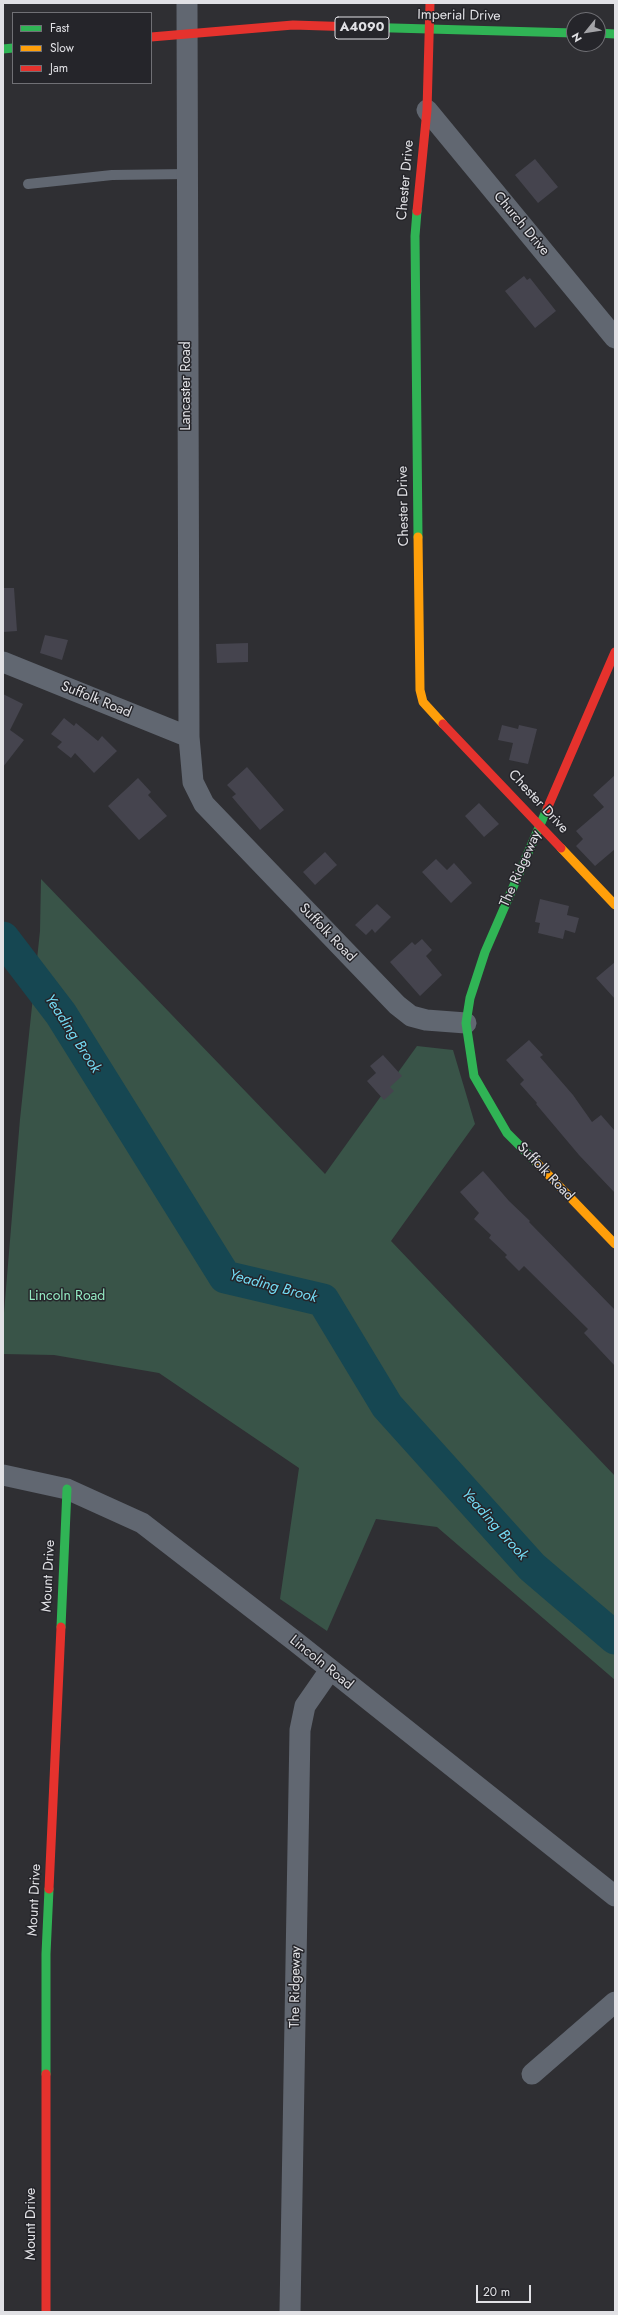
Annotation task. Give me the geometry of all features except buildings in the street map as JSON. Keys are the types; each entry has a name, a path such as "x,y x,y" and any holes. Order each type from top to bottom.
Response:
{"street":[{"name":"Lancaster Road","path":"187,3 189,737"},
{"name":"Chester Drive","path":"430,3 431,30 427,110 415,236 420,690 423,702 541,824 615,905"},
{"name":"Imperial Drive","path":"152,37 293,26 566,33"},
{"name":"Church Drive","path":"427,110 615,338"},
{"name":"The Ridgeway","path":"466,1023 470,998 485,952 615,652"},
{"name":"Suffolk Road","path":"3,662 189,737 193,782 204,804 397,1006 411,1016 426,1020 466,1023 474,1076 507,1133 615,1244"},
{"name":"Lincoln Road","path":"3,1475 67,1489 142,1523 615,1896"},
{"name":"Mount Drive","path":"46,2312 46,1954 67,1489"},
{"name":"The Ridgeway","path":"290,2312 300,1730 305,1706 330,1670"},
{"path":"532,2074 615,2002"}],"lane":[{"path":"28,184 112,175 187,174"}],"green space":[{"path":"41,879 325,1174 417,1046 453,1050 475,1124 391,1241 615,1476 615,1680 437,1527 376,1519 327,1631 280,1599 299,1468 159,1373 54,1355 3,1354 3,1325 20,1119 40,931"}],"waterway":[{"name":"Yeading Brook","path":"3,938 61,1014 225,1277 323,1300 387,1406 532,1567 615,1638"}],"traffic: fast":[{"path":"357,27 566,33"},
{"path":"606,33 615,34"},
{"path":"3,49 12,48"},
{"path":"417,211 415,236 418,537"},
{"path":"537,1163 507,1133 474,1076 466,1023 470,998 485,952 547,809"},
{"path":"61,1627 67,1489"},
{"path":"46,2074 46,1954 49,1889"}],"traffic: slow":[{"path":"418,537 420,690 423,702 443,724"},
{"path":"561,848 615,905"},
{"path":"537,1163 615,1244"}],"traffic: jam":[{"path":"417,211 427,110 430,3"},
{"path":"152,37 293,25 357,27"},
{"path":"547,809 615,652"},
{"path":"443,724 561,848"},
{"path":"49,1889 61,1627"},
{"path":"46,2074 46,2312"}]}
